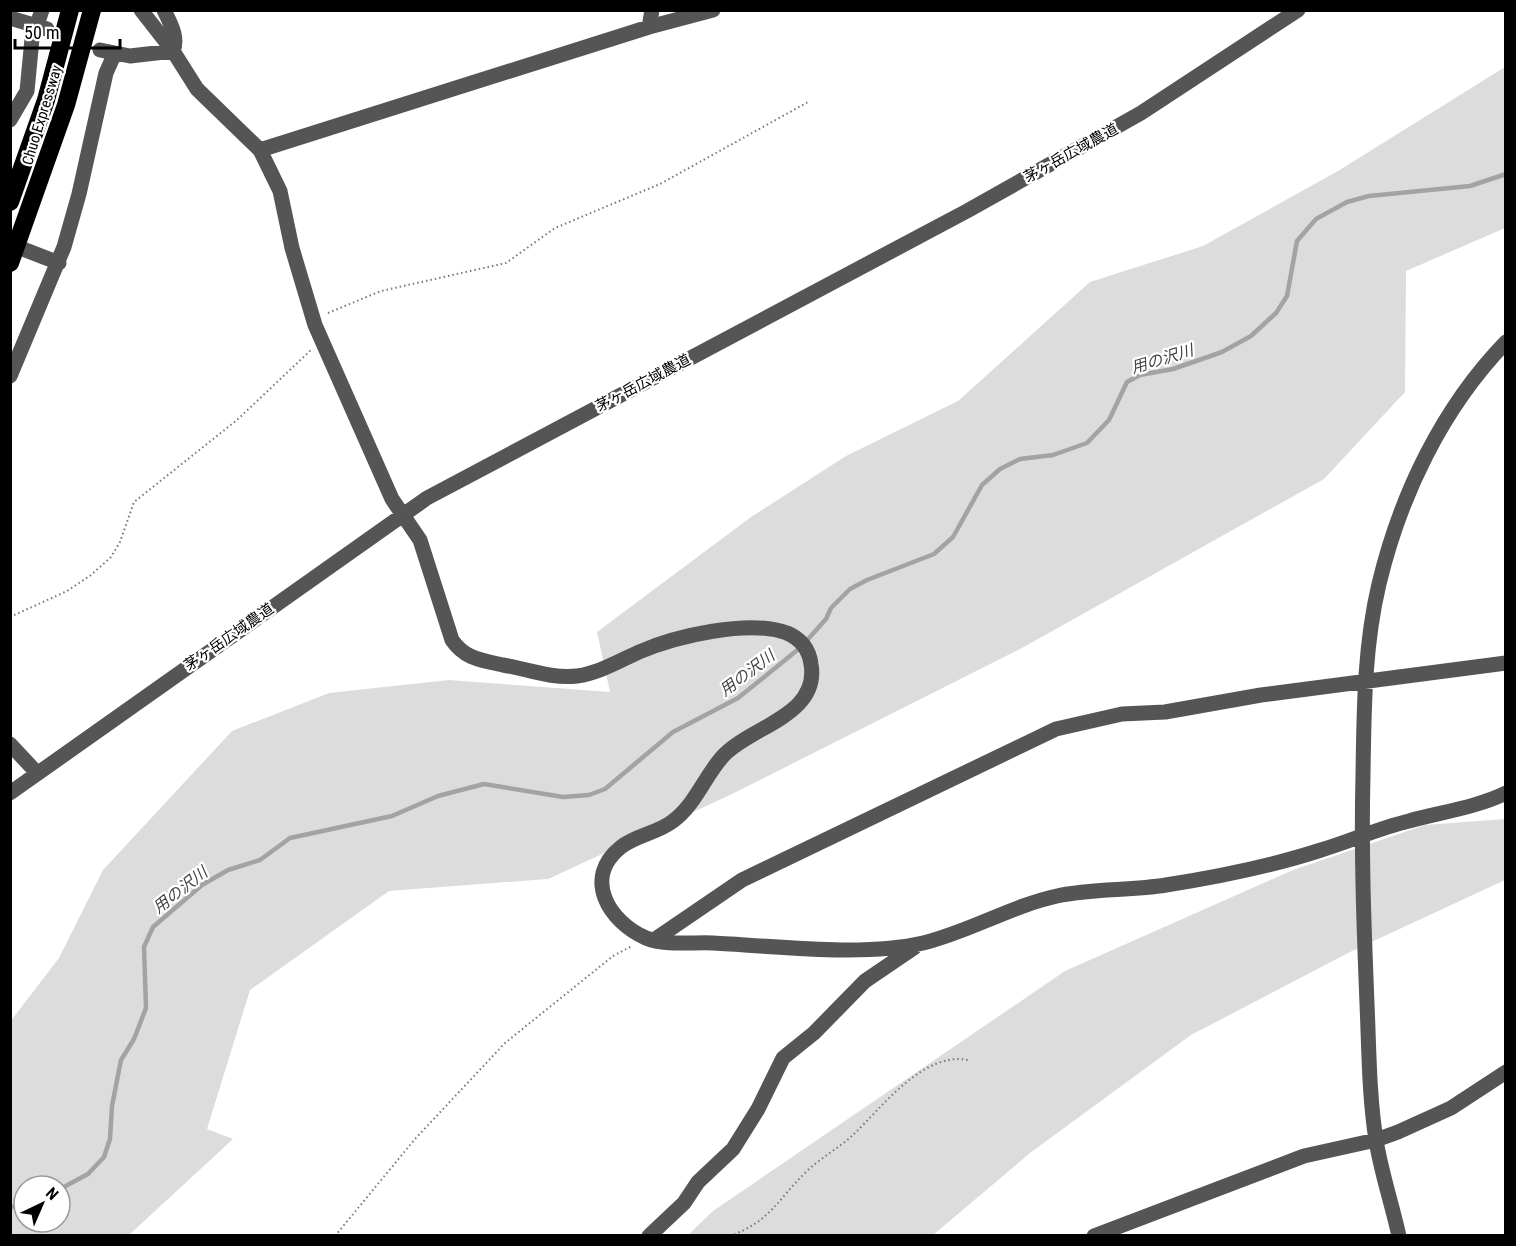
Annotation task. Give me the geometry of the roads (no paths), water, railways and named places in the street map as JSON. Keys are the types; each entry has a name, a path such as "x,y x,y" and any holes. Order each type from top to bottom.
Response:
{"highway":[{"name":"Chuo Expressway","path":"10,202 46,100 70,10"},
{"name":"Chuo Expressway","path":"10,263 66,105 92,10"}],"street":[{"path":"141,10 173,51 196,89 260,150 280,191 292,248 322,341 370,454 392,499 420,540 452,640 469,657 554,676 571,677 604,668 650,648 696,636 757,627 792,635 801,641 809,654 812,678 809,690 800,703 736,744 724,755 686,808 671,823 627,842 609,859 600,884 603,897 613,913 650,939 854,949 921,943 1057,896 1164,886 1258,866 1318,852 1407,821 1490,801 1506,793"},
{"path":"164,10 174,34 176,44 173,51"},
{"path":"649,27 652,10"},
{"path":"260,150 649,27 713,10"},
{"name":"茅ヶ岳広域農道","path":"10,793 404,514 470,475 967,212 1141,113 1298,10"},
{"path":"10,18 43,22 32,39 27,91 10,120"},
{"path":"10,376 79,194 106,73 107,52 147,55 173,51"},
{"path":"10,244 54,261"},
{"path":"1400,1236 1376,1140 1369,1049 1363,911 1362,807 1365,683 1378,586 1416,476 1436,436 1469,384 1506,342"},
{"path":"650,939 742,880 1056,729 1122,714 1165,712 1261,695 1506,663"},
{"path":"10,744 37,774"},
{"path":"649,1236 684,1203 698,1182 733,1149 758,1108 783,1058 814,1033 865,981 921,943"},
{"path":"1094,1236 1304,1156 1376,1140 1450,1108 1506,1072"}],"waterway":[{"name":"用の沢川","path":"72,1183 88,1174 104,1157 110,1139 112,1106 121,1060 134,1039 146,1008 144,947 153,927 202,885 228,870 260,860 290,838 392,816 438,796 484,784 563,797 589,795 605,789 673,732 738,698 801,647 826,619 831,608 850,589 934,554 953,537 982,485 1000,469 1020,459 1053,455 1087,443 1109,420 1127,382 1140,375 1173,369 1222,352 1251,336 1276,313 1287,296 1297,241 1316,219 1347,202 1369,196 1470,186 1506,174"}]}
